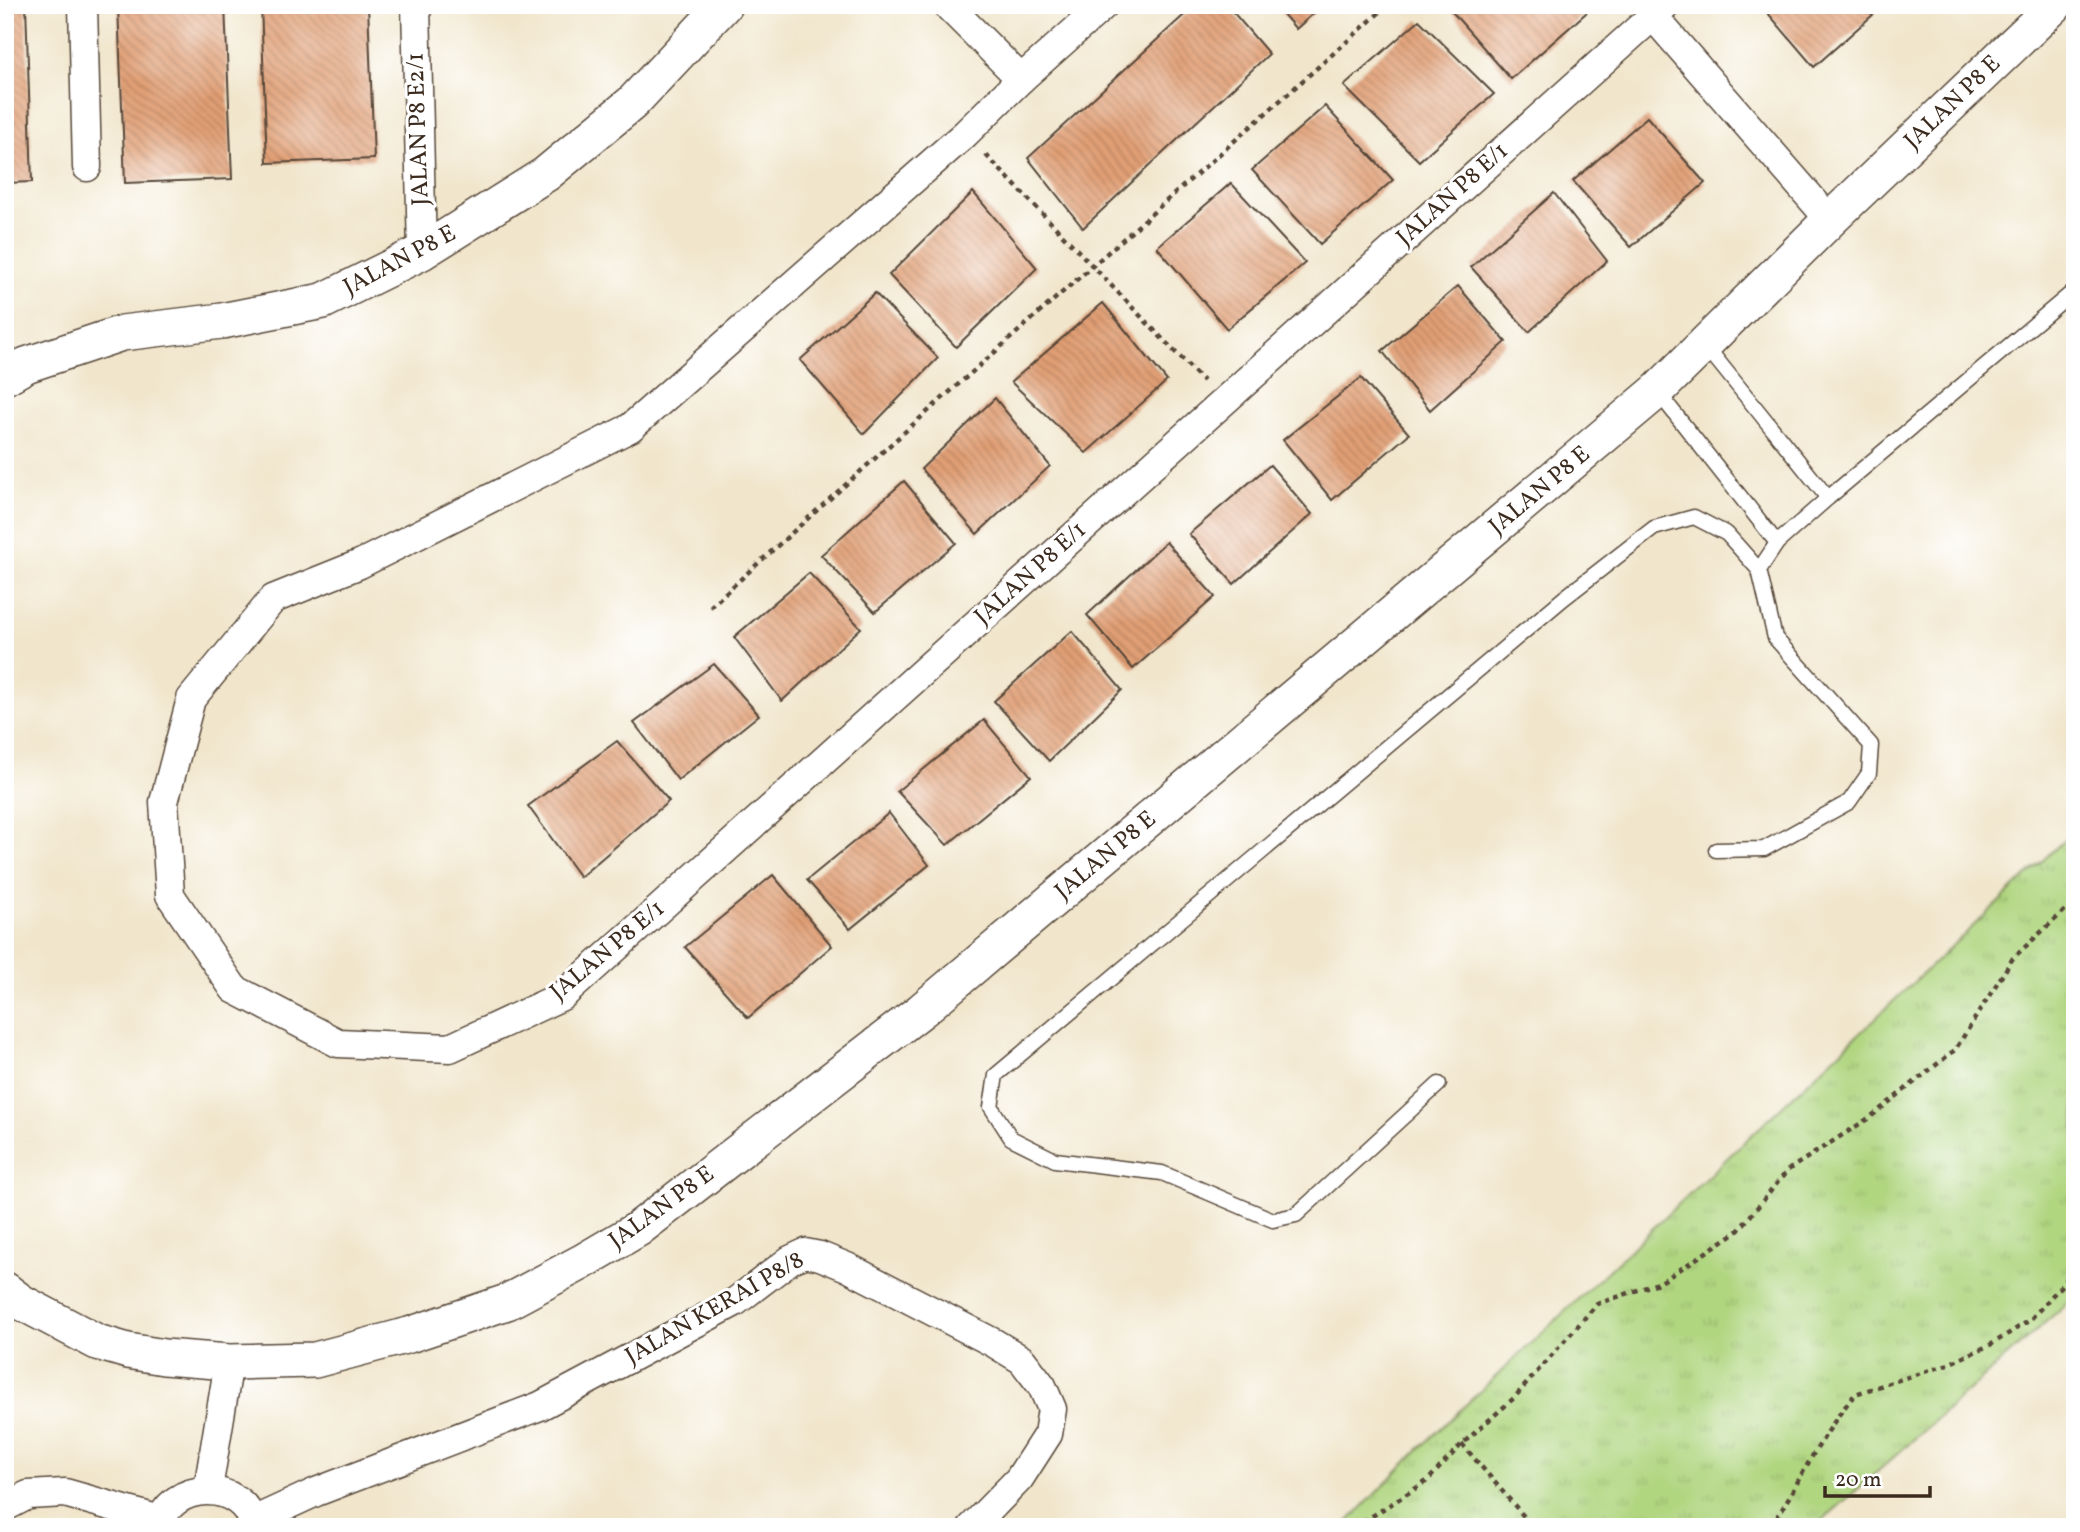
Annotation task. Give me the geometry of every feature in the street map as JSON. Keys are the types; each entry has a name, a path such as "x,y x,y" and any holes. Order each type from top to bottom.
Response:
{"street":[{"path":"83,5 88,167"},
{"name":"JALAN P8 E2/1","path":"416,5 422,252"},
{"name":"JALAN P8 E","path":"5,377 26,365 122,333 222,321 323,302 422,252 546,174 632,103 724,5"},
{"path":"947,5 1021,79"},
{"name":"JALAN P8 E/1","path":"1104,5 1021,79 965,134 630,428 360,564 273,599 191,699 164,802 170,895 234,989 338,1043 450,1048 562,996 1659,11 1830,220"},
{"name":"JALAN P8 E","path":"5,1290 21,1302 97,1342 128,1351 229,1362 314,1360 410,1335 508,1302 638,1229 922,1010 1657,391 2054,5"},
{"name":"JALAN KERAI P8/8","path":"253,1524 353,1477 540,1406 735,1302 790,1260 805,1253 847,1267 994,1343 1022,1360 1042,1386 1052,1409 1048,1434 1019,1479 972,1527"},
{"path":"208,1489 229,1362"},
{"path":"5,1507 28,1495 65,1493 147,1522 189,1493 208,1489 226,1493 242,1505 253,1524"}],"lane":[{"path":"1759,570 1777,543 2075,290"},
{"path":"1705,345 1828,498"},
{"path":"1657,391 1777,543"},
{"path":"1439,1084 1296,1214 1273,1220 1162,1173 1055,1160 1011,1138 990,1107 996,1076 1564,598 1654,528 1694,517 1727,534 1759,570 1774,638 1871,746 1869,773 1849,802 1764,849 1716,850"}],"path":[{"path":"710,607 885,448 1133,233 1388,5"},
{"path":"965,134 1223,402"},
{"path":"1355,1527 1427,1481 1462,1444 1514,1398 1597,1304 1661,1282 1738,1231 1788,1170 1869,1118 1955,1051 2013,958 2075,901"},
{"path":"1772,1527 1826,1434 1855,1394 1946,1365 1993,1344 2030,1320 2075,1267"},
{"path":"1462,1444 1533,1527"}],"green space":[{"path":"2075,830 2075,1296 1815,1527 1343,1527 1421,1447"}],"building":[{"path":"5,5 26,5 32,182 5,183"},
{"path":"118,5 225,5 232,179 125,183"},
{"path":"261,5 368,5 374,159 267,163"},
{"path":"1195,5 1227,5 1269,54 1083,228 1028,158"},
{"path":"1275,5 1323,5 1296,29"},
{"path":"1446,5 1595,5 1511,79"},
{"path":"1761,5 1884,5 1814,67"},
{"path":"1419,20 1494,94 1419,161 1344,86"},
{"path":"1325,106 1393,180 1320,244 1252,170"},
{"path":"1647,117 1705,183 1631,247 1573,181"},
{"path":"1231,183 1305,263 1227,329 1157,247"},
{"path":"973,192 1037,268 956,347 889,275"},
{"path":"1554,193 1607,261 1529,332 1471,267"},
{"path":"1458,286 1506,342 1430,410 1382,351"},
{"path":"875,293 938,358 864,434 800,360"},
{"path":"1103,303 1167,381 1086,453 1011,382"},
{"path":"1361,378 1409,434 1332,500 1283,440"},
{"path":"995,398 1050,466 977,534 921,469"},
{"path":"1270,465 1312,514 1234,584 1189,534"},
{"path":"904,481 956,543 875,612 821,555"},
{"path":"1166,542 1215,597 1133,669 1087,615"},
{"path":"809,573 861,628 782,701 734,637"},
{"path":"1072,631 1122,690 1049,761 994,701"},
{"path":"714,664 759,715 678,780 634,723"},
{"path":"984,720 1031,776 947,845 897,791"},
{"path":"617,741 669,801 580,877 528,806"},
{"path":"889,813 929,865 850,929 807,880"},
{"path":"773,875 832,946 748,1018 685,947"}]}
